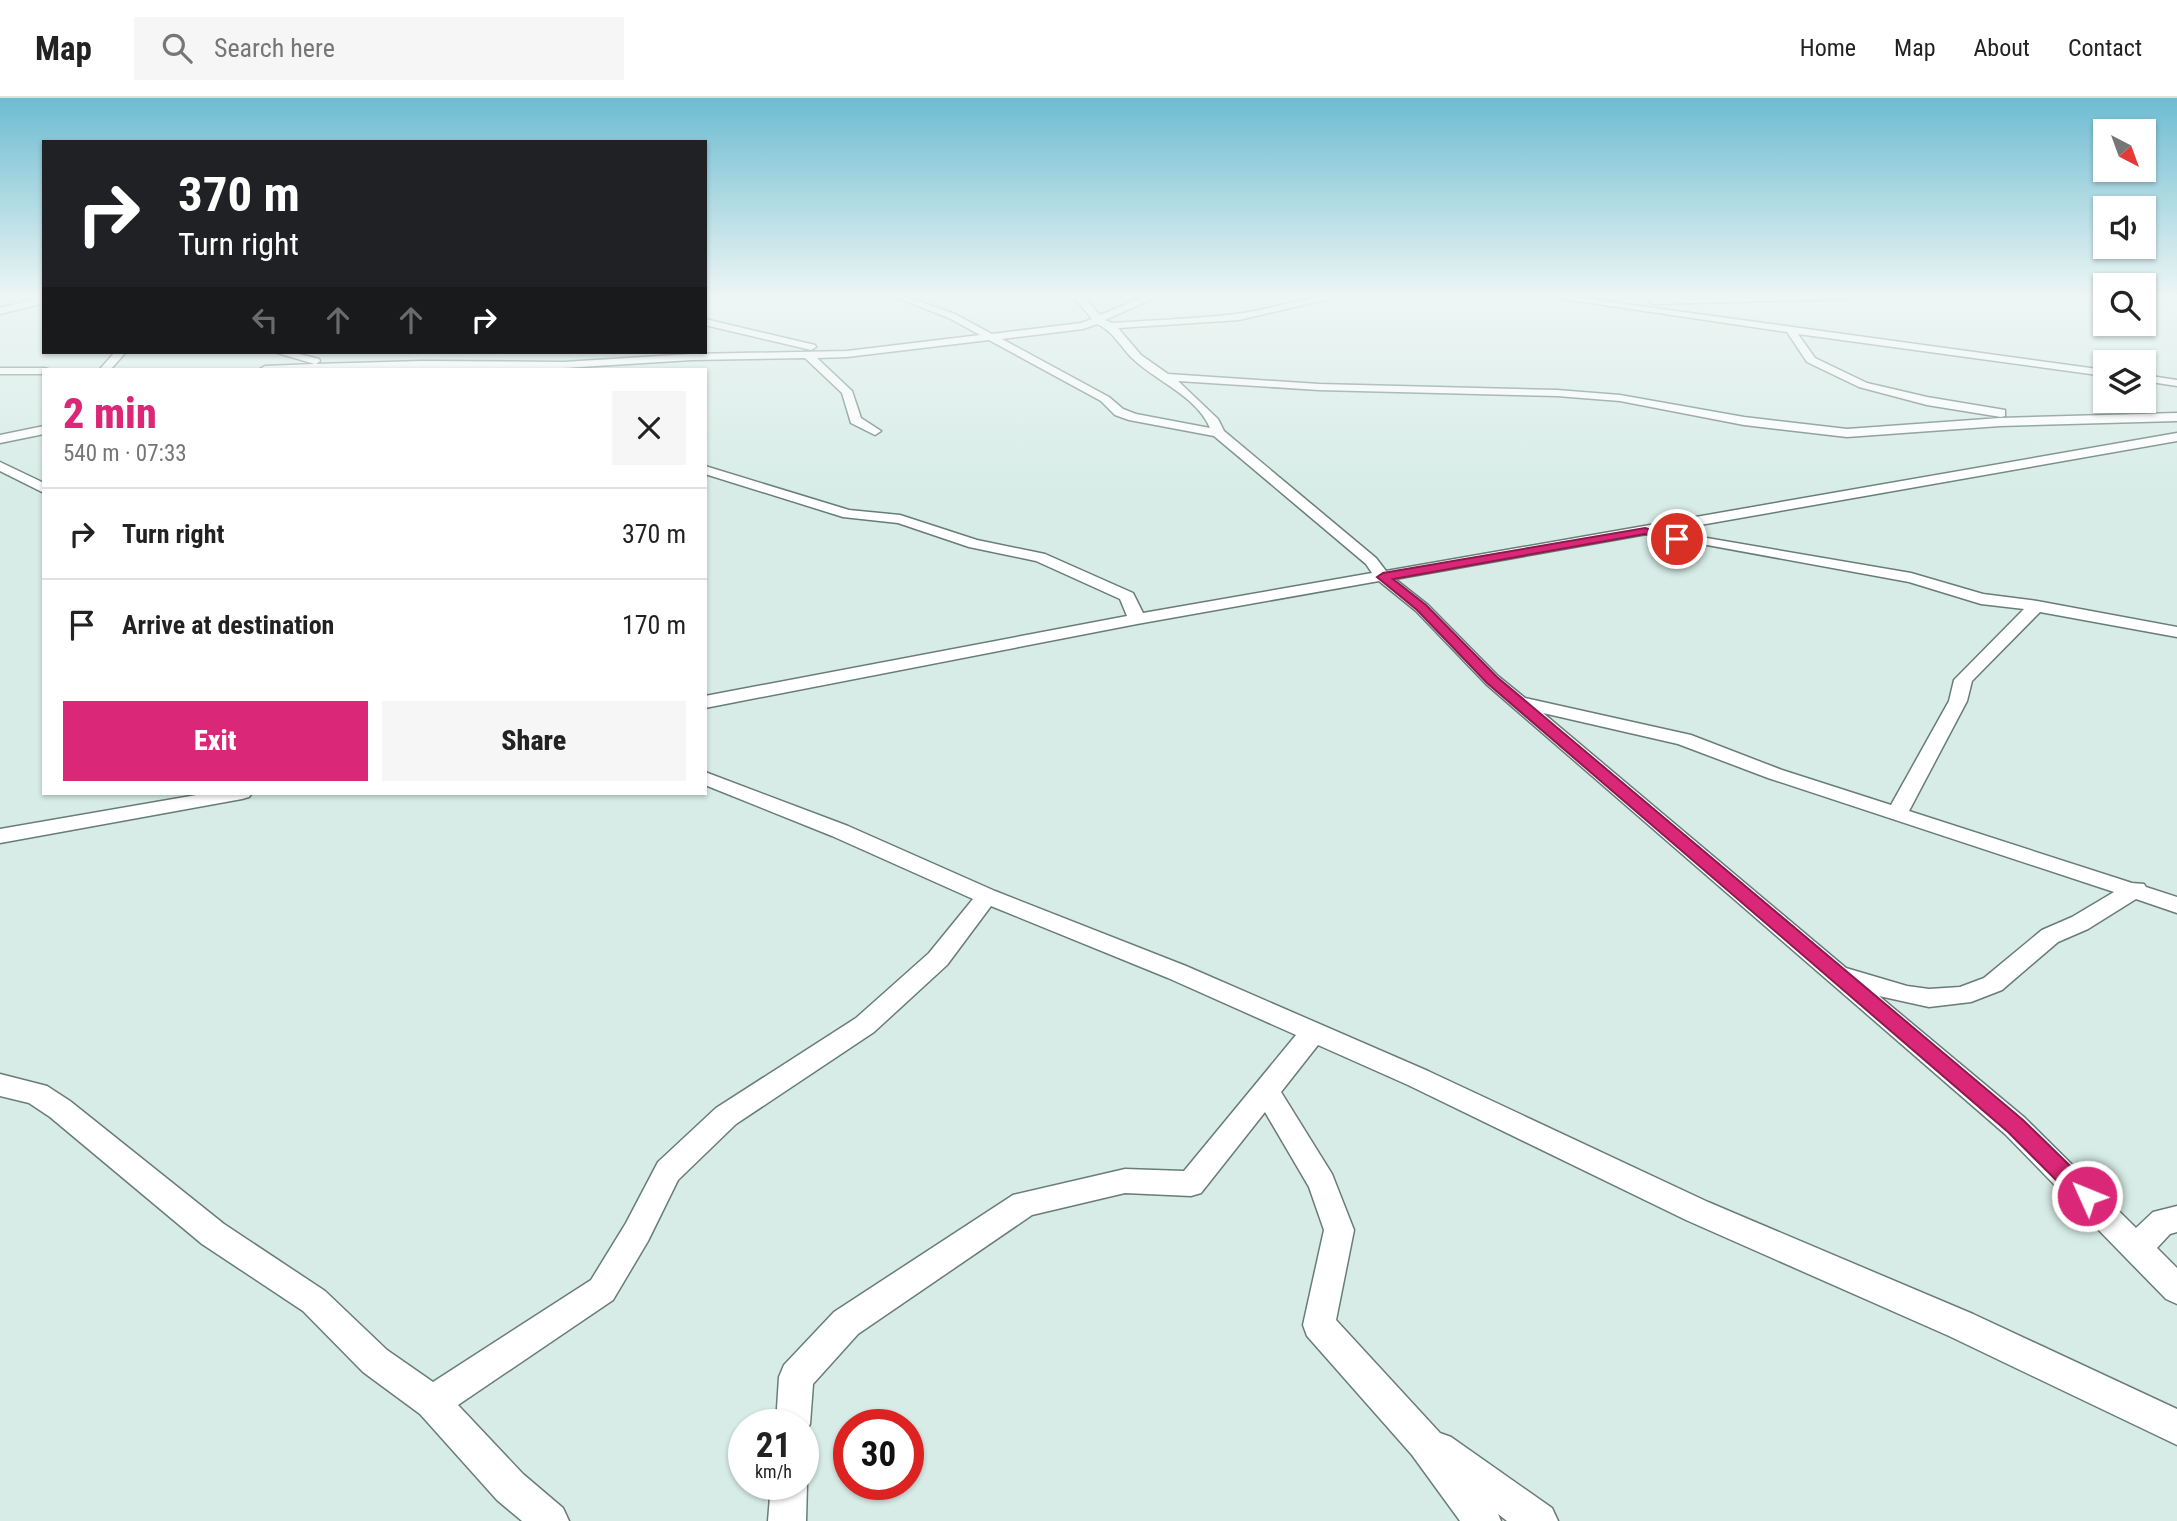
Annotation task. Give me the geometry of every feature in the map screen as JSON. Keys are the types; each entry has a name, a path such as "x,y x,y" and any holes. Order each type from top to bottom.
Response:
{"street":[{"path":"323,362 347,368 422,364 564,365 605,362"},
{"path":"816,362 848,393 855,420 875,431"},
{"path":"1035,362 1105,399 1125,414 1218,433 1371,561 1383,577 1422,608 1450,639 1517,702 2015,1126 2177,1289"},
{"path":"1147,362 1169,377 1214,422 1218,433"},
{"path":"1816,362 1872,388 1927,401 2061,421 2106,434 2150,441 2177,451"},
{"path":"2027,362 2093,371"},
{"path":"0,371 41,371"},
{"path":"0,377 41,371"},
{"path":"1169,377 1319,387 1557,393 1620,398 1744,421 1847,433 2000,422 2177,417"},
{"path":"2156,380 2177,383"},
{"path":"0,439 42,430"},
{"path":"707,702 1137,620 2177,437"},
{"path":"0,466 42,488"},
{"path":"707,471 848,514 900,519 974,544 1040,557 1127,596 1137,620"},
{"path":"1645,531 1668,538 1780,553 1911,578 1981,599 2037,606 2177,632"},
{"path":"1898,813 1958,701 1963,680 2037,606"},
{"path":"1517,702 1685,739 1775,774 2136,889 2177,905"},
{"path":"707,779 840,831 986,896 1177,972 1418,1078 1697,1211 1961,1325 2177,1427"},
{"path":"0,836 231,795"},
{"path":"1835,973 1908,995 1929,998 1962,996 1993,984 2050,936 2080,923 2136,889"},
{"path":"432,1402 602,1290 637,1233 668,1171 726,1116 865,1025 939,959 986,896"},
{"path":"794,1409 796,1377 846,1323 1024,1204 1125,1181 1191,1184 1313,1032"},
{"path":"0,1085 37,1094 60,1109 214,1234 314,1301 375,1361 432,1402 510,1487 550,1521"},
{"path":"1266,1091 1322,1183 1339,1230 1319,1325 1425,1442 1482,1521"},
{"path":"2139,1249 2157,1224 2177,1219"},
{"path":"1425,1442 1539,1521"},
{"path":"786,1521 788,1500"}],"route":[{"path":"1677,539 1645,531 1383,577 1404,591 1422,608 1492,680 2015,1126 2087,1196"}]}
